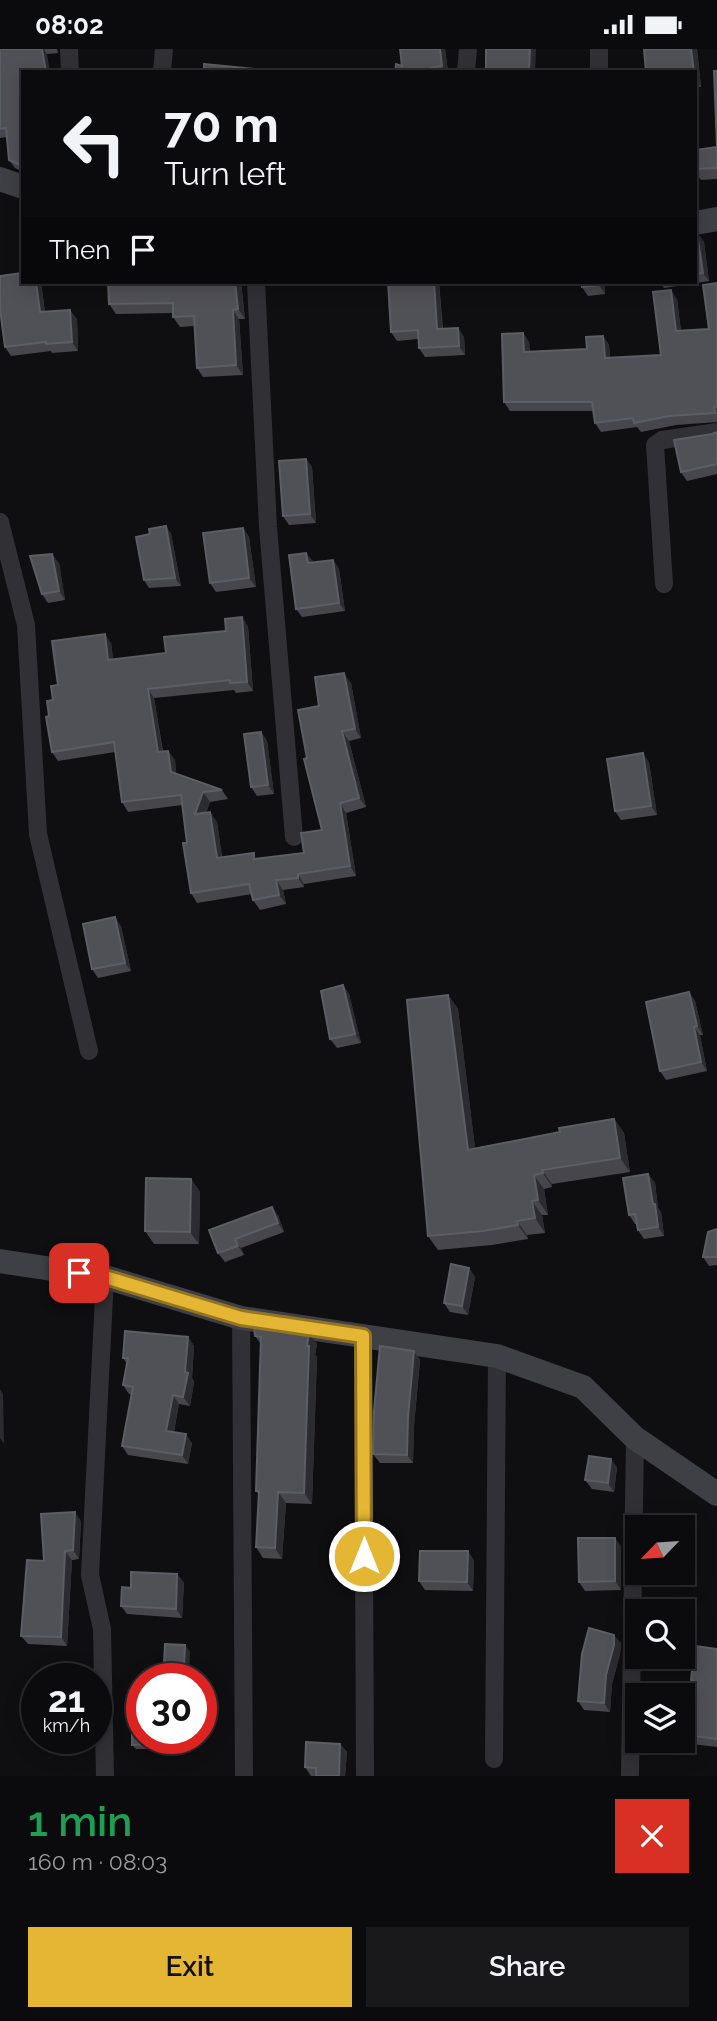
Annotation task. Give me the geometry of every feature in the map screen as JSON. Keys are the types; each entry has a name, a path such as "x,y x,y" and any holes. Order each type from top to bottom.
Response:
{"street":[{"path":"69,49 71,70"},
{"path":"162,70 164,49"},
{"path":"466,70 468,49"},
{"path":"598,70 599,49"},
{"path":"0,179 21,186"},
{"path":"697,223 717,219"},
{"path":"256,284 268,527 294,837"},
{"path":"664,584 655,445 662,440 717,432"},
{"path":"0,522 26,625 38,834 89,1051"},
{"path":"0,1261 105,1277 241,1318 497,1356 583,1387 635,1438 717,1494"},
{"path":"105,1277 90,1575 103,1629 106,1776"},
{"path":"241,1318 244,1776"},
{"path":"363,1336 365,1776"},
{"path":"494,1759 497,1356"},
{"path":"630,1776 635,1438"}],"building":[{"path":"0,49 42,49 46,70 21,70 21,165 9,160 6,128 0,129"},
{"path":"400,49 440,49 442,66 430,70 395,70 396,64 402,66"},
{"path":"486,49 530,49 529,70 486,70"},
{"path":"644,49 691,49 694,70 646,70"},
{"path":"204,64 254,69 254,70 204,70"},
{"path":"714,71 717,71 717,147"},
{"path":"717,147 717,168 697,169 697,150"},
{"path":"697,233 703,273 697,274"},
{"path":"21,273 21,284 36,284 40,312 70,310 72,342 5,347 0,309 0,276"},
{"path":"717,283 715,413 669,416 634,423 633,418 595,423 592,402 504,402 502,334 523,333 524,352 587,349 586,337 603,336 605,358 661,355 653,292 671,290 676,331 709,329 703,285"},
{"path":"108,284 235,284 238,309 233,310 236,365 197,368 194,316 173,317 173,303 109,304"},
{"path":"388,284 434,284 437,329 458,328 459,346 419,348 418,330 391,332"},
{"path":"582,284 599,284 599,285 582,287"},
{"path":"717,432 717,464 681,472 674,440"},
{"path":"306,459 310,514 283,516 279,461"},
{"path":"166,526 175,578 144,580 136,537 150,534 149,529"},
{"path":"243,528 249,578 210,583 203,533"},
{"path":"306,553 308,563 333,560 339,603 296,609 289,555"},
{"path":"52,554 59,591 42,594 30,556"},
{"path":"242,617 247,682 230,683 230,680 148,689 158,752 168,751 171,772 222,790 203,792 195,814 210,812 217,858 254,853 254,859 304,853 301,833 322,830 304,759 307,758 298,710 319,706 315,677 344,673 355,729 342,731 359,798 340,803 350,866 298,874 298,878 276,880 279,895 253,900 249,884 191,893 183,843 187,843 181,795 122,802 114,742 52,752 46,717 49,716 47,701 53,700 51,686 58,685 52,641 105,634 108,660 166,653 164,637 226,631 225,619"},
{"path":"261,732 268,785 251,787 244,734"},
{"path":"643,753 651,806 615,811 607,759"},
{"path":"115,917 125,963 92,969 83,924"},
{"path":"343,985 355,1034 330,1039 321,991"},
{"path":"689,992 697,1026 694,1027 701,1062 660,1071 646,1002"},
{"path":"448,995 468,1150 560,1132 559,1128 614,1119 620,1158 542,1170 543,1173 534,1175 538,1200 532,1201 535,1218 517,1221 518,1225 428,1236 407,1000"},
{"path":"648,1174 658,1227 638,1230 635,1214 629,1215 623,1178"},
{"path":"146,1178 191,1179 190,1232 145,1231"},
{"path":"272,1207 278,1223 235,1239 238,1246 218,1253 209,1230"},
{"path":"717,1229 717,1257 703,1257 708,1232"},
{"path":"451,1264 469,1268 462,1306 444,1303"},
{"path":"254,1325 309,1333 304,1493 278,1492 275,1548 256,1547 261,1337 255,1336"},
{"path":"125,1331 188,1337 185,1372 188,1373 183,1397 173,1395 166,1431 186,1434 182,1455 122,1446 133,1387 123,1385 128,1358 123,1358"},
{"path":"380,1346 414,1351 407,1455 373,1454"},
{"path":"589,1456 611,1459 608,1483 585,1480"},
{"path":"75,1512 73,1550 65,1551 61,1637 21,1636 27,1560 44,1561 41,1514"},
{"path":"578,1538 615,1538 615,1581 579,1582"},
{"path":"420,1551 468,1551 467,1582 419,1581"},
{"path":"131,1572 177,1574 176,1609 121,1606 122,1587 131,1588"},
{"path":"589,1628 614,1635 604,1703 578,1701 582,1654"},
{"path":"165,1644 185,1645 184,1663 164,1663"},
{"path":"695,1646 717,1649 717,1739 695,1736 695,1683 691,1680 692,1669 695,1669"},
{"path":"306,1742 340,1744 339,1776 316,1776 316,1768 305,1767"}],"route":[{"path":"79,1273 105,1277 241,1318 363,1336 364,1556"}]}
